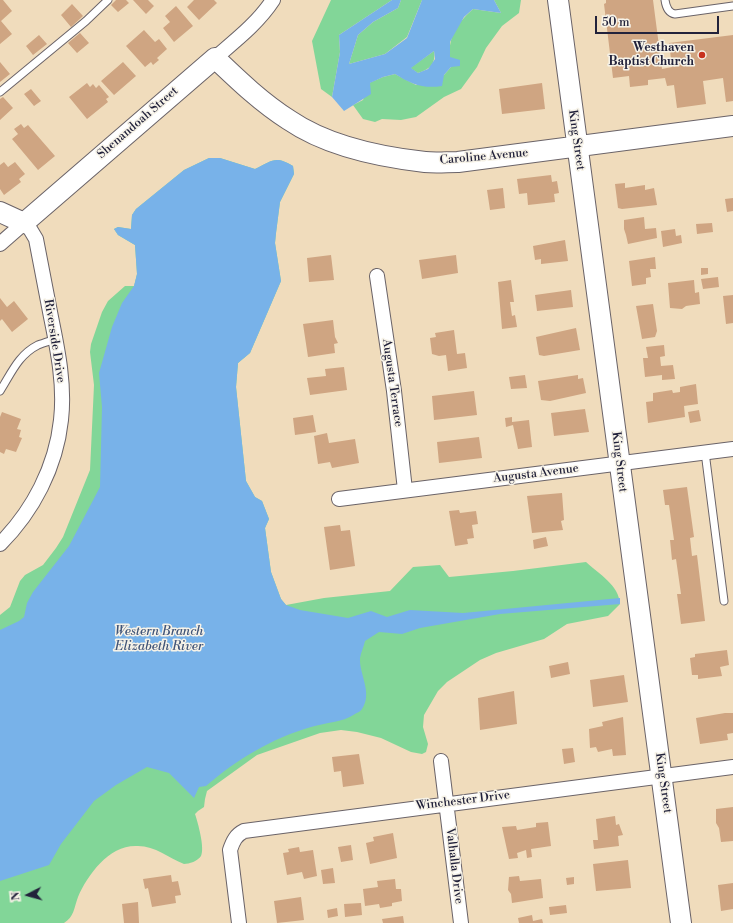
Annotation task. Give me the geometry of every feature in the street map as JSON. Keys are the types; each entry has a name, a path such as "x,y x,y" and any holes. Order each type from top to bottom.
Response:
{"street":[{"name":"Shenandoah Street","path":"0,244 248,30 273,0"},
{"name":"King Street","path":"558,0 681,923"},
{"name":"Caroline Avenue","path":"215,58 251,92 289,120 307,130 337,143 362,151 394,158 426,162 458,162 733,126"},
{"path":"0,212 24,223"},
{"name":"Riverside Drive","path":"0,544 21,519 35,499 49,471 57,443 61,419 62,391 56,339 36,239 24,223"},
{"name":"Augusta Terrace","path":"377,276 394,391 405,490"},
{"name":"Augusta Avenue","path":"339,499 733,449"},
{"name":"Valhalla Drive","path":"441,761 462,923"},
{"name":"Winchester Drive","path":"239,923 230,850 233,840 244,831 733,766"}],"lane":[{"path":"0,92 86,21 108,0"},
{"path":"665,0 668,10 675,14 733,6"},
{"path":"0,392 15,365 24,355 38,345 56,339"},
{"path":"705,452 724,601"}],"green space":[{"path":"331,0 392,0 339,35 340,52 332,97 321,89 312,41"},
{"path":"401,0 422,0 407,37 385,54 349,64 358,35 373,22 398,8"},
{"path":"494,0 521,0 519,13 502,26 486,48 477,67 461,89 444,97 416,117 401,120 382,119 375,122 363,119 353,105 363,100 369,83 395,74 416,85 444,75 451,67 450,49 456,28 466,15 473,9 501,13"},
{"path":"434,51 433,63 429,68 418,73 410,68"},
{"name":"Western Branch Elizabeth River","path":"209,158 220,158 255,169 274,160 282,161 293,166 294,174 280,202 276,233 275,243 281,281 250,353 238,363 236,387 246,481 255,497 262,501 269,519 265,528 271,572 281,599 286,605 324,598 390,591 413,567 440,565 449,577 586,562 608,580 619,597 620,604 608,616 567,624 544,639 496,653 480,660 447,682 438,691 424,715 423,727 428,744 426,752 422,754 411,752 381,738 341,730 320,733 257,755 207,791 204,807 195,814 201,835 202,847 201,856 198,859 191,863 184,864 150,848 138,846 118,850 109,855 94,870 82,888 72,915 64,923 0,923 0,615 10,607 20,581 25,575 43,565 63,537 90,470 94,385 90,352 91,344 102,312 108,301 125,286 134,286 137,274 135,245 118,235 114,229 118,227 131,229 132,215 136,209 184,170"}],"water":[{"path":"392,0 401,0 398,8 373,22 358,35 349,64 385,54 407,38 422,0 494,0 501,13 473,9 464,17 450,42 450,57 460,60 460,66 451,67 444,75 442,86 429,87 417,85 406,81 395,74 383,77 370,83 371,94 344,111 332,97 340,52 339,35","holes":["434,51 435,59 428,69 418,73 411,68"]},
{"name":"Western Branch Elizabeth River","path":"209,158 220,158 255,169 274,160 282,161 293,166 294,174 280,202 276,233 275,243 281,281 250,353 238,363 236,387 246,481 255,497 262,501 269,519 265,528 271,572 281,599 286,605 300,610 348,618 371,611 387,617 410,610 463,613 620,598 620,604 500,614 420,628 402,634 379,632 365,641 360,656 366,697 365,703 359,712 344,719 317,725 282,737 255,751 230,767 206,786 199,787 194,798 169,773 147,767 116,785 94,801 61,844 49,865 0,881 0,630 24,617 27,603 33,592 69,546 100,487 102,407 99,373 112,327 122,303 134,286 137,274 135,245 118,235 114,229 118,227 131,229 132,215 136,209 184,170"}],"building":[{"path":"0,0 3,0 12,11 1,21 12,34 0,44"},
{"path":"116,0 126,0 129,3 118,12 111,5"},
{"path":"133,0 148,0 154,6 146,14"},
{"path":"194,0 214,0 217,3 199,20 187,7"},
{"name":"Westhaven Baptist Church","path":"606,0 653,0 662,69 672,67 669,43 733,35 733,101 726,102 723,78 703,81 706,104 677,108 674,85 667,86 665,78 648,80 648,85 630,87 629,76 613,78 604,4 606,3"},
{"path":"72,4 83,16 71,27 61,15"},
{"path":"176,6 193,26 174,42 163,28 170,22 165,16"},
{"path":"144,30 155,42 159,39 167,49 157,58 159,60 153,65 151,62 145,67 126,46"},
{"path":"80,33 89,43 77,53 68,43"},
{"path":"39,35 47,44 33,55 26,46"},
{"path":"0,62 10,74 0,82"},
{"path":"123,62 136,76 114,95 101,81"},
{"path":"87,83 90,87 93,84 96,88 99,85 109,97 106,99 108,102 87,119 69,97"},
{"path":"542,83 545,109 502,114 499,89"},
{"path":"31,89 41,101 34,106 24,94"},
{"path":"3,97 13,108 0,120 0,99"},
{"path":"21,124 24,128 28,125 55,156 38,170 12,139 18,134 14,129"},
{"path":"4,162 8,167 15,162 25,174 19,179 21,182 4,195 0,189 0,165"},
{"path":"551,175 552,182 557,181 559,193 554,194 555,202 528,205 527,193 519,194 517,179"},
{"path":"625,183 625,188 645,185 645,190 654,188 657,205 622,209 618,208 615,184"},
{"path":"503,188 505,208 490,210 487,190"},
{"path":"733,198 733,211 727,212 725,199"},
{"path":"644,217 645,229 656,228 657,238 628,244 624,229 624,220"},
{"path":"712,223 713,232 697,234 696,224"},
{"path":"675,229 676,236 681,235 682,243 663,247 661,231"},
{"path":"565,240 568,261 541,264 541,259 535,260 533,246"},
{"path":"331,255 334,280 309,282 307,258"},
{"path":"456,255 458,273 422,279 419,260"},
{"path":"655,257 656,269 650,269 651,277 646,278 646,284 632,286 629,261"},
{"path":"701,268 708,268 708,274 701,275"},
{"path":"718,277 719,287 703,289 701,279"},
{"path":"511,280 514,302 510,302 512,316 515,315 517,327 502,329 498,282"},
{"path":"694,280 695,293 699,292 700,304 686,306 682,309 670,308 668,283"},
{"path":"571,290 573,307 537,311 535,295"},
{"path":"733,295 733,323 726,324 723,296"},
{"path":"0,298 7,307 14,301 28,319 12,332 2,319 0,321"},
{"path":"653,304 657,331 655,337 642,339 636,306"},
{"path":"333,320 335,337 338,343 334,344 335,353 308,357 303,324"},
{"path":"576,328 580,350 544,356 539,355 536,337"},
{"path":"454,330 457,354 465,353 467,368 448,371 446,355 439,356 432,354 430,338 436,337 435,333"},
{"path":"664,345 665,356 660,357 661,366 673,365 675,379 662,380 662,375 645,377 643,358 648,358 646,347"},
{"path":"344,367 347,390 310,395 307,378 326,376 325,369"},
{"path":"525,375 527,388 511,389 509,377"},
{"path":"578,375 578,379 583,378 586,393 550,401 541,400 538,381"},
{"path":"696,384 698,404 684,406 685,417 648,423 646,402 653,401 653,393 672,390 673,393 680,392 680,387"},
{"path":"474,391 477,415 434,420 432,396"},
{"path":"585,409 589,432 554,436 551,413"},
{"path":"699,410 701,421 690,423 688,412"},
{"path":"2,412 21,419 17,429 21,430 19,437 22,438 16,452 6,449 4,454 0,452 0,417"},
{"path":"313,415 316,432 295,435 293,418"},
{"path":"512,417 512,422 529,420 532,447 518,449 513,425 506,427 505,418"},
{"path":"327,433 329,443 355,439 359,463 332,468 330,462 318,464 314,436"},
{"path":"479,437 482,458 439,463 437,442"},
{"path":"687,487 694,537 690,538 692,556 697,555 705,621 681,624 677,594 681,594 676,559 672,560 670,540 674,540 669,505 665,505 663,490"},
{"path":"562,493 564,520 561,521 563,530 532,533 527,496"},
{"path":"459,510 460,513 476,511 478,524 472,525 474,538 467,539 468,544 455,546 449,511"},
{"path":"340,525 341,531 350,530 355,566 330,570 324,527"},
{"path":"546,537 548,546 534,549 533,540"},
{"path":"727,650 729,665 720,667 722,676 698,679 698,675 692,675 690,658 695,657 695,654"},
{"path":"568,662 570,674 551,678 549,666"},
{"path":"624,675 628,702 593,707 590,680"},
{"path":"514,691 517,724 480,730 478,698"},
{"path":"733,713 733,733 727,734 728,740 700,744 696,718"},
{"path":"623,717 626,755 613,756 612,749 598,752 596,747 590,748 589,729 603,726 602,722"},
{"path":"573,748 575,762 564,764 562,749"},
{"path":"359,754 364,784 343,787 341,771 334,772 332,757"},
{"path":"733,807 733,841 721,842 719,828 716,823 716,809"},
{"path":"615,816 616,825 619,824 623,835 618,836 619,846 594,849 593,840 598,840 596,819"},
{"path":"548,822 551,846 531,849 532,857 527,858 526,850 517,853 518,858 509,859 502,827 516,826 517,830 536,827 536,823"},
{"path":"393,833 397,858 370,864 366,843 374,841 373,837"},
{"path":"351,845 353,860 341,862 338,847"},
{"path":"299,847 300,852 313,850 317,876 304,879 302,872 287,875 283,853 289,852 288,849"},
{"path":"628,860 631,888 596,891 593,864"},
{"path":"333,868 335,883 323,884 321,870"},
{"path":"171,875 172,882 178,881 181,895 175,896 176,903 152,907 148,888 145,889 143,879"},
{"path":"519,876 520,881 541,879 543,898 512,903 511,894 508,890 509,877"},
{"path":"574,877 574,884 567,885 566,878"},
{"path":"395,879 396,889 401,889 402,901 392,903 392,906 380,908 379,904 365,906 363,889 378,887 377,881"},
{"path":"733,883 733,909 721,911 718,885"},
{"path":"301,897 304,920 277,923 274,901"},
{"path":"138,902 139,923 124,923 122,904"},
{"path":"361,903 362,915 345,917 344,904"},
{"path":"566,905 567,913 550,915 549,907"},
{"path":"337,908 338,916 328,918 327,910"},
{"path":"532,915 533,921 542,919 543,923 519,923 518,918"},
{"path":"403,916 404,923 383,923 382,919"}],"place":[{"name":"Westhaven Baptist Church","path":"702,55"}]}
